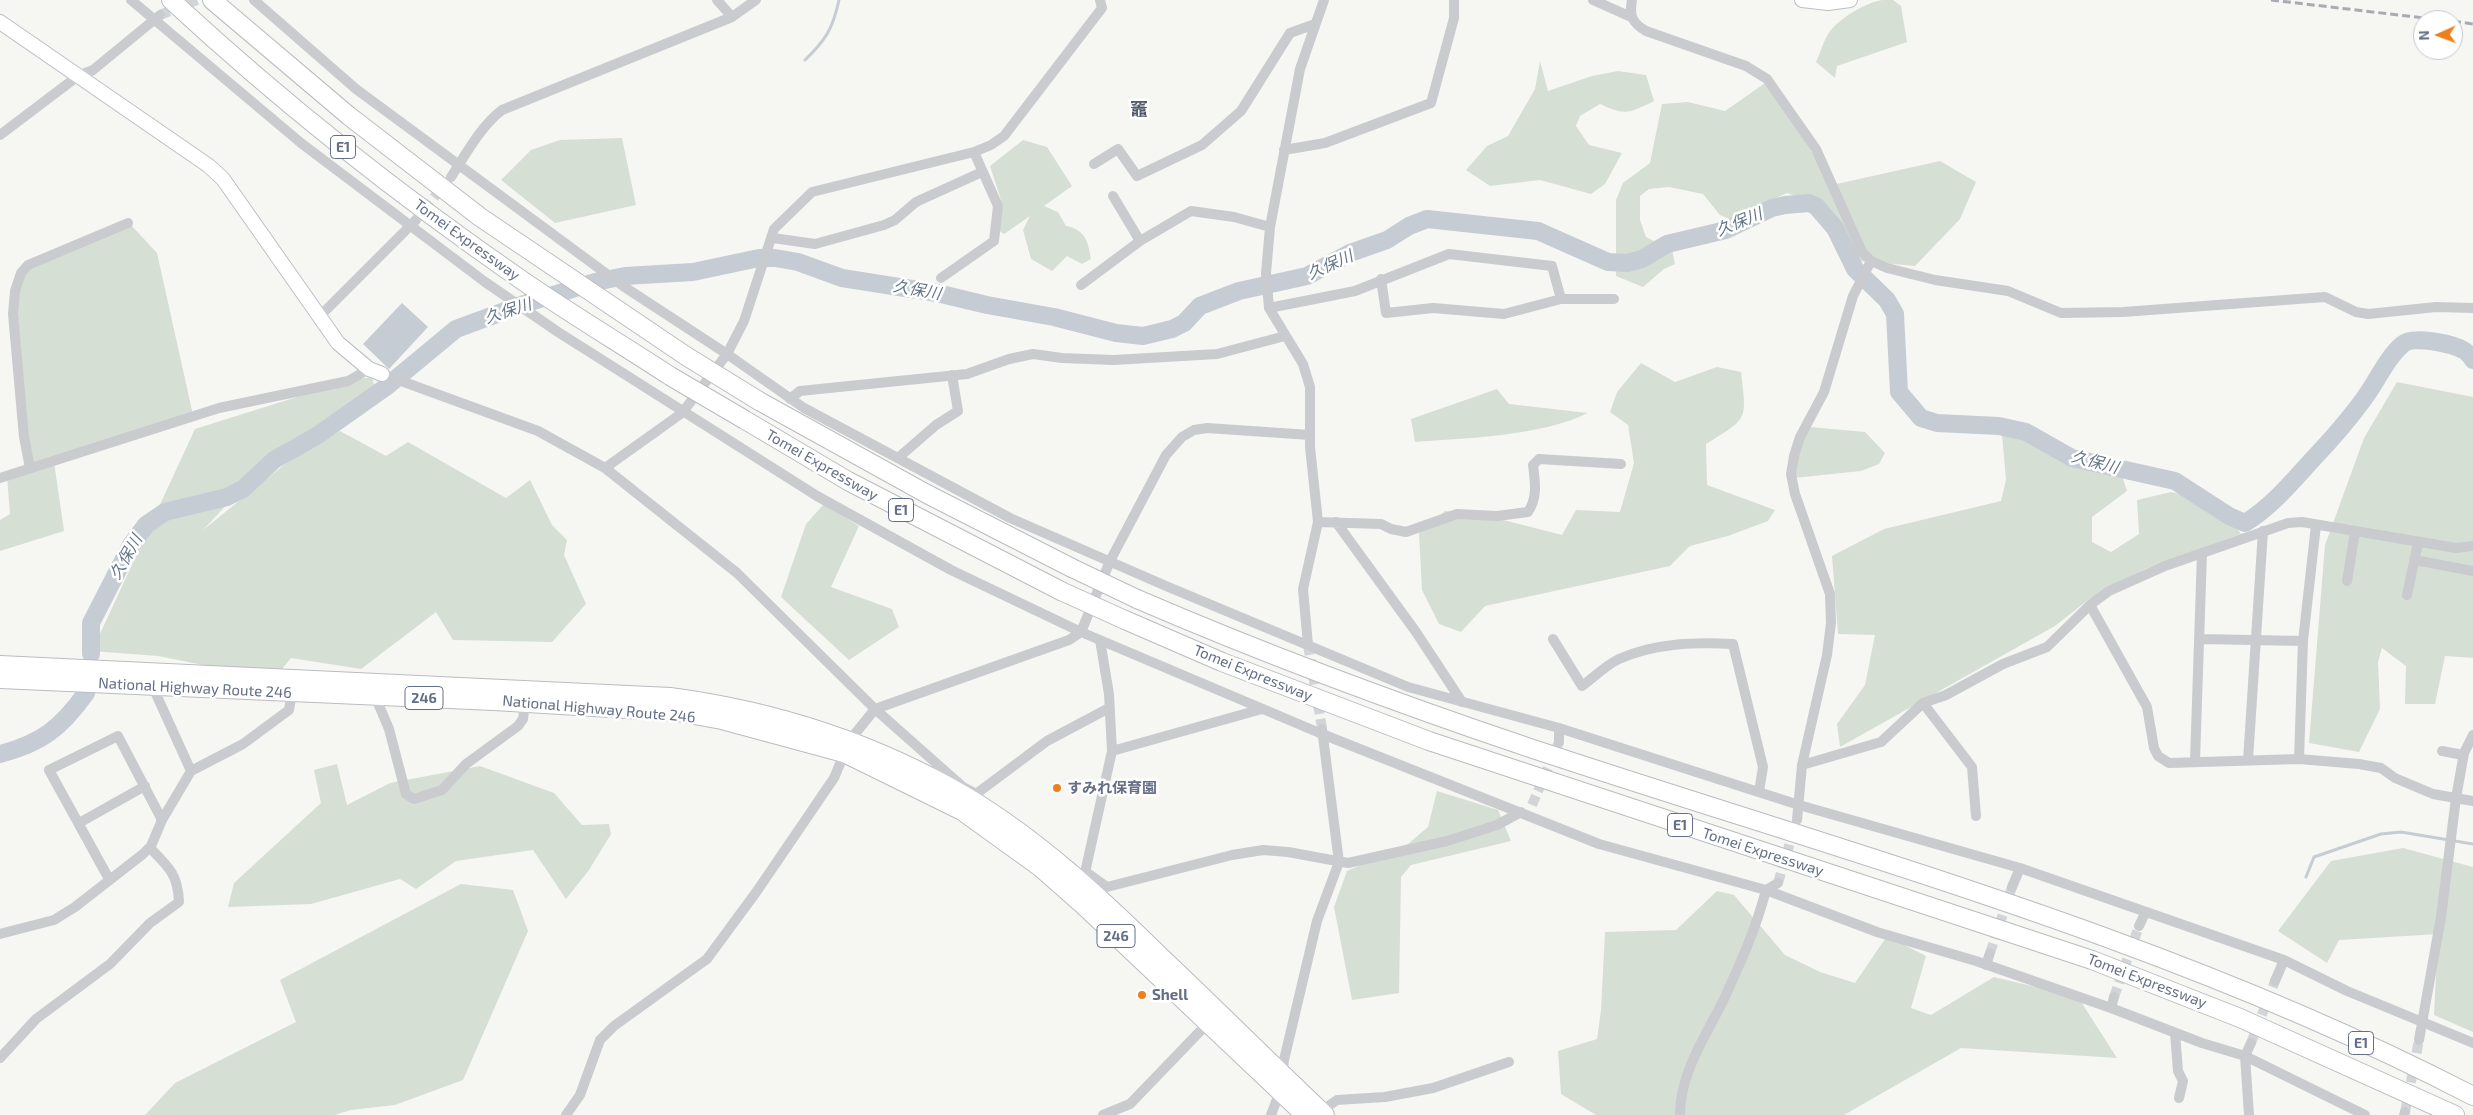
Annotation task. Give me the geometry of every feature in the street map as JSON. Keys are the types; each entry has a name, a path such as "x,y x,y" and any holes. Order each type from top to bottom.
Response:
{"highway":[{"name":"Tomei Expressway","path":"171,0 262,81 330,137 399,191 524,282 670,376 864,490 1061,591 1222,662 1429,741 2082,957 2240,1018 2455,1115"},
{"name":"Tomei Expressway","path":"212,0 349,116 480,217 686,356 759,401 927,494 1072,568 1137,599 1275,657 1439,717 2017,905 2248,992 2473,1096"},
{"name":"246","path":"0,665 27,666 150,679"},
{"name":"National Highway Route 246","path":"0,679 150,679 670,697 724,704 793,721 847,747 962,811 1041,868 1083,905 1280,1092 1317,1114"},
{"name":"National Highway Route 246","path":"150,679 292,692 525,702 677,712 847,747 914,768 968,798 1084,877 1282,1073 1317,1114"},
{"path":"2248,992 2395,1048 2473,1085"},
{"path":"2240,1018 2435,1115"}],"street":[{"path":"131,0 156,17 286,131 412,223 507,297 682,412 833,505 951,570 1082,632 1262,709 1322,731 1599,844 1766,890 1877,932 1986,965 2110,1008 2175,1033 2245,1056 2365,1115"},
{"path":"254,0 356,89 623,286 727,354 790,400 1010,518 1408,686 1559,728 1799,805 2020,868 2284,960 2347,991 2473,1043"},
{"path":"717,0 732,17"},
{"path":"450,177 492,117 502,110 732,17 756,0"},
{"path":"606,468 682,412 727,354 744,321 773,238 774,229 812,192 974,152 1004,136 1102,8 1100,0"},
{"path":"1308,645 1303,589 1318,522 1310,435 1308,377 1303,364 1269,308 1266,273 1270,227 1300,69 1324,0"},
{"path":"1284,150 1325,144 1430,104 1454,18 1454,0"},
{"path":"1593,0 1631,17"},
{"path":"1632,0 1631,17 1635,25 1646,31 1746,66 1766,80 1816,149 1862,252 1870,262 1935,280 2008,291 2061,313 2123,312 2325,297 2356,312 2368,314 2436,307 2473,308"},
{"path":"1802,0 1828,3 1850,0"},
{"path":"0,135 78,76 93,70 156,17"},
{"path":"0,22 209,166 223,179 338,343 369,369 538,431 606,468 737,573 875,709 963,787 976,794 1047,741 1109,708"},
{"path":"1094,164 1118,149 1137,176 1202,145 1241,111 1290,33 1316,24"},
{"path":"941,278 994,241 998,206 974,152"},
{"path":"773,238 815,244 884,225 895,220 916,202 982,172"},
{"path":"1112,196 1140,241"},
{"path":"1081,285 1140,241 1191,211 1234,216 1270,227"},
{"path":"30,468 24,437 13,314 21,273 28,265 128,223"},
{"path":"319,317 412,223"},
{"path":"1269,308 1355,291 1381,279 1449,254 1552,266 1561,298"},
{"path":"1797,820 1802,765 1827,655 1831,622 1830,594 1794,494 1792,474 1794,456 1800,437 1824,392 1853,296 1870,262"},
{"path":"1381,279 1386,313 1433,308 1504,314 1561,298 1614,299"},
{"path":"790,400 800,391 967,374 1033,354 1062,358 1114,360 1217,354 1285,336"},
{"path":"0,478 219,408 348,381 369,369"},
{"path":"898,458 936,425 958,411 952,375"},
{"path":"566,1115 580,1095 600,1040 614,1026 707,959 757,891 828,786 847,747 875,709 1069,640 1082,632 1110,561 1166,455 1182,437 1194,430 1207,428 1310,435"},
{"path":"1318,522 1381,524 1391,529 1406,532 1457,514 1497,516 1528,512 1533,504 1536,490 1533,465 1539,459 1621,464"},
{"path":"1336,522 1416,632 1462,702"},
{"path":"1802,765 1881,742 1924,703 1946,695 2003,664 2047,647 2090,605 2109,591 2202,553 2263,531 2288,523 2302,522 2418,543 2456,548 2473,546"},
{"path":"2299,759 2303,641 2316,525"},
{"path":"2248,760 2263,531"},
{"path":"2347,581 2356,532"},
{"path":"2407,595 2418,543"},
{"path":"2195,761 2202,553"},
{"path":"2415,560 2473,571"},
{"path":"2090,605 2147,707 2154,748 2158,756 2169,763 2299,759 2359,764 2381,768 2395,778 2433,794 2470,800 2473,790"},
{"path":"1553,639 1582,686 1618,659 1652,648 1702,642 1733,644 1763,767 1759,792"},
{"path":"2200,639 2303,641"},
{"path":"1100,640 1109,708 1112,751 1084,877 1107,887 1232,855 1263,850 1288,852 1348,863 1446,841 1497,825 1525,814 1532,804"},
{"path":"150,679 190,771"},
{"path":"0,934 54,920 75,906 151,846 162,820 190,771 243,744 289,710 292,692"},
{"path":"375,696 389,729 406,794 414,799 442,790 466,764 518,726 523,719 525,702"},
{"path":"1924,703 1972,767 1976,816"},
{"path":"1112,751 1262,709"},
{"path":"1559,728 1559,742"},
{"path":"1271,1115 1280,1092 1282,1073 1317,921 1339,862 1322,731"},
{"path":"2419,1040 2441,917 2463,755 2473,735"},
{"path":"109,879 48,770 118,736 162,820"},
{"path":"2442,751 2463,755"},
{"path":"79,823 145,786"},
{"path":"0,1058 36,1019 110,964 150,923 179,902 178,884 171,869 151,849 151,846"},
{"path":"2012,887 2020,868"},
{"path":"1680,1115 1694,1054 1722,1002 1757,926 1766,890 1778,883"},
{"path":"2139,926 2145,913"},
{"path":"1986,965 1990,953"},
{"path":"2275,981 2284,960"},
{"path":"2110,1008 2114,997"},
{"path":"1103,1115 1130,1104 1208,1023"},
{"path":"2175,1033 2178,1071 2183,1081 2179,1098"},
{"path":"2249,1115 2245,1056 2251,1044"},
{"path":"1317,1114 1337,1100 1385,1097 1433,1088 1509,1062"}],"shaded area":[{"path":"1882,0 1893,0 1901,6 1907,42 1837,66 1835,78 1816,62 1824,41 1841,20 1868,4"},
{"path":"1540,61 1548,91 1592,76 1618,71 1646,75 1654,101 1627,112 1600,104 1580,116 1576,126 1589,145 1622,153 1605,184 1591,194 1540,180 1490,186 1466,170 1487,146 1508,136 1535,89"},
{"path":"1768,81 1832,185 1940,161 1976,182 1960,219 1915,266 1858,261 1811,201 1787,193 1730,219 1720,215 1703,194 1669,187 1649,189 1640,196 1640,220 1646,237 1672,250 1675,264 1664,269 1643,287 1616,276 1616,200 1623,183 1650,163 1662,104 1688,102 1725,111"},
{"path":"622,138 636,205 555,223 501,180 531,150 560,140"},
{"path":"1023,140 1047,147 1072,186 1044,206 1058,212 1066,226 1078,230 1085,238 1091,259 1082,264 1067,256 1052,271 1031,259 1023,230 1030,216 1004,234 998,230 1003,206 990,166"},
{"path":"131,225 157,253 193,415 30,468 11,302 24,270"},
{"path":"402,303 428,327 389,369 363,344"},
{"path":"1641,363 1675,382 1717,367 1741,372 1744,410 1737,423 1706,444 1707,485 1775,510 1768,521 1728,536 1690,546 1670,566 1485,606 1461,632 1439,624 1422,590 1419,533 1445,511 1484,515 1562,535 1576,510 1620,512 1634,463 1628,425 1610,412 1617,392"},
{"path":"372,377 375,388 330,419 282,446 203,530 300,452 340,431 386,456 408,442 506,498 530,480 552,525 567,540 564,555 586,604 552,642 453,640 436,612 361,669 291,658 282,669 208,666 158,656 92,651 195,429 348,381"},
{"path":"2397,382 2473,397 2473,658 2445,656 2435,704 2405,704 2406,666 2382,648 2378,662 2380,709 2359,752 2309,743 2325,545 2364,438"},
{"path":"1497,389 1509,404 1588,413 1549,427 1504,435 1415,442 1411,419"},
{"path":"1810,427 1865,432 1885,453 1879,464 1861,471 1794,478 1794,456"},
{"path":"2015,430 2121,473 2127,491 2092,517 2092,542 2111,552 2139,534 2137,500 2171,492 2217,502 2241,534 2145,569 2088,600 2055,626 1840,747 1837,724 1865,685 1875,635 1838,634 1832,556 1884,529 2001,501 2006,480 2002,435"},
{"path":"54,462 64,531 0,551 0,520 10,514 7,476"},
{"path":"824,504 859,526 831,587 892,609 899,627 849,660 781,597 806,524"},
{"path":"337,764 347,805 390,783 480,766 554,793 582,825 609,824 611,834 589,870 566,899 533,850 456,861 416,889 400,879 311,904 228,907 234,883 321,803 314,770"},
{"path":"1437,791 1498,810 1511,841 1411,865 1401,877 1399,993 1352,1000 1334,907 1347,871 1408,844 1428,827"},
{"path":"2403,848 2473,867 2473,1032 2434,1015 2438,934 2339,940 2327,963 2278,931 2331,861"},
{"path":"461,884 513,890 528,931 463,1080 395,1105 351,1110 334,1115 145,1115 175,1083 296,1022 280,980"},
{"path":"1717,891 1734,895 1785,955 1820,972 1855,983 1887,936 1926,956 1911,1008 1931,1015 1994,977 2078,997 2117,1058 1961,1048 1844,1115 1596,1115 1561,1094 1558,1051 1597,1039 1601,1010 1605,932 1676,930"}],"waterway":[{"path":"805,60 828,33 839,0"},
{"name":"久保川","path":"91,654 91,623 131,545 146,525 165,512 227,497 243,489 274,460 318,435 386,387 456,329 524,304 595,282 625,276 693,272 759,258 775,258 798,262 842,278 937,293 987,305 1054,317 1116,333 1143,336 1172,329 1184,323 1200,306 1239,291 1307,276 1350,253 1387,240 1409,226 1427,219 1538,231 1608,262 1627,263 1642,259 1667,244 1726,230 1772,208 1809,203 1816,206 1835,228 1855,269 1887,300 1895,314 1899,392 1921,418 1937,423 1999,426 2026,432 2072,458 2175,481 2229,516 2245,523 2281,494 2332,438 2351,416 2392,356 2403,344 2415,340 2443,343 2460,348 2473,360"},
{"name":"久保川","path":"0,754 28,745 59,725 86,693"},
{"path":"2306,877 2314,857 2381,834 2401,832 2473,844"}],"tunnel":[{"path":"160,15 197,0"},
{"path":"415,221 444,185"},
{"path":"1308,645 1322,728"},
{"path":"1532,805 1559,742"},
{"path":"1778,883 1794,829"},
{"path":"1990,953 2012,887"},
{"path":"2114,997 2139,926"},
{"path":"2251,1043 2275,981"},
{"path":"2405,1112 2419,1040"}],"railway":[{"path":"2271,0 2413,17"},
{"path":"2463,22 2473,24"}],"place":[{"name":"すみれ保育園","path":"1057,788"},
{"name":"Shell","path":"1142,995"}],"district":[{"name":"竈","path":"1139,110"}]}
